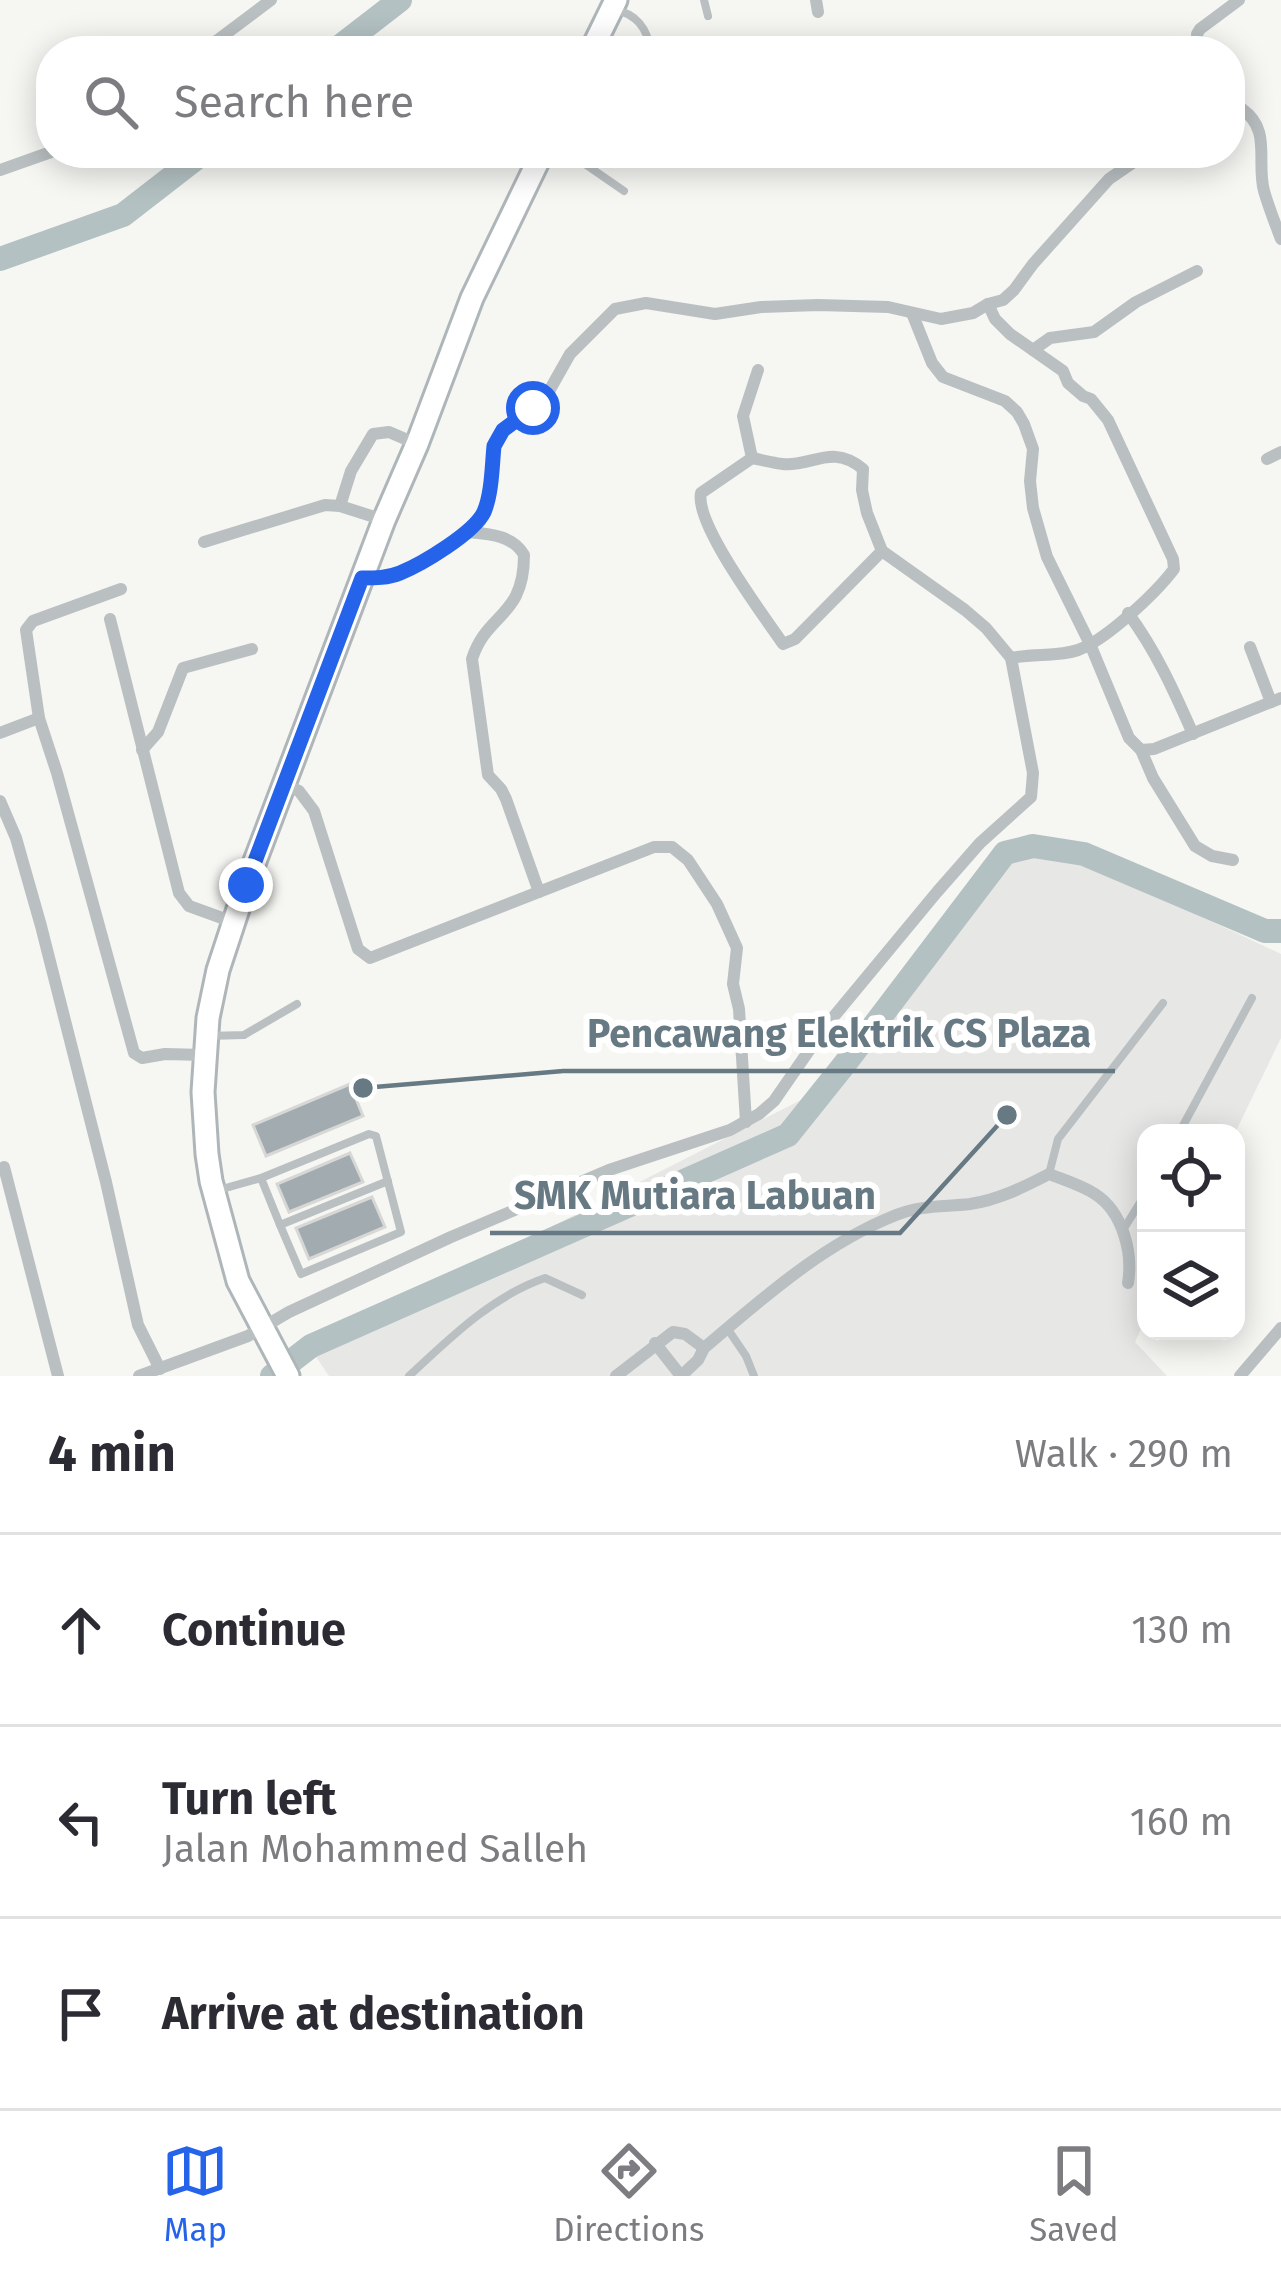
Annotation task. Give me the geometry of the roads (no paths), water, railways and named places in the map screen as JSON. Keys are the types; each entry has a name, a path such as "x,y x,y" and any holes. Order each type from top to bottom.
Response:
{"main road":[{"path":"598,36 614,4"},
{"path":"287,1375 238,1281 207,1154 206,1045 218,970 384,520 472,298 535,168"}],"street":[{"path":"223,36 271,0"},
{"path":"1197,36 1239,0"},
{"path":"1245,112 1257,124 1264,151 1259,164 1281,239"},
{"path":"0,170 36,157"},
{"path":"362,578 399,573 466,532 485,510 498,436 548,393 570,354 615,308 646,304 715,314 761,307 888,307 941,319 974,313 1014,290 1109,179 1125,168"},
{"path":"1033,350 1050,338 1094,332 1136,302 1197,271"},
{"path":"988,304 994,319 1063,371 1068,383 1091,399 1108,420 1174,569 1117,626 1090,644 1073,652 1011,658"},
{"path":"912,313 932,363 944,377 1005,401 1017,412 1033,449 1033,508 1046,557 1090,644 1129,738 1141,750 1195,846 1233,860"},
{"path":"752,458 743,416 758,370"},
{"path":"340,506 351,471 373,434 383,430 416,444"},
{"path":"1267,459 1281,452"},
{"path":"139,1376 268,1339 289,1312 609,1170 746,1122 773,1101 826,1027 937,892 980,843 1031,797 1034,773 1011,658 975,619 882,550 867,513 863,469 851,460 821,456 788,465 752,458 701,493 699,504 737,577 783,644 795,639 882,550"},
{"path":"204,542 325,506 384,520"},
{"path":"466,532 511,540 524,555 517,598 479,643 472,659 488,775 506,799 539,892"},
{"path":"121,589 33,621 26,630 39,718 134,1053 142,1058 206,1045"},
{"path":"1128,614 1162,665 1193,734"},
{"path":"110,619 179,892 189,906 233,922"},
{"path":"1141,750 1276,700 1250,647"},
{"path":"142,750 158,732 181,670 252,649"},
{"path":"0,733 39,718"},
{"path":"283,784 298,791 314,811 358,949 370,958 653,847 672,848 688,860 724,916 737,947 734,984 746,1122"},
{"path":"0,801 16,838 46,944 138,1325 160,1369"},
{"path":"4,1167 58,1376"},
{"path":"655,1343 681,1376 727,1328 812,1262 862,1231 927,1206 973,1204 1049,1174 1099,1196 1122,1232 1130,1257 1128,1283"},
{"path":"1240,1376 1281,1328"},
{"path":"616,1376 677,1331 704,1348"}],"lane":[{"path":"704,0 708,16"},
{"path":"614,4 648,36"},
{"path":"591,168 624,191"},
{"path":"1184,1124 1252,998"},
{"path":"206,1045 244,1035 297,1004"},
{"path":"1049,1174 1058,1139 1162,1004"},
{"path":"214,1192 369,1134 376,1136 401,1232 301,1274 261,1178"},
{"path":"280,1225 388,1181"},
{"path":"1122,1232 1137,1208"},
{"path":"409,1376 473,1320 523,1286 545,1278 582,1294"},
{"path":"727,1328 754,1376"}],"waterway":[{"path":"353,36 400,0"},
{"path":"0,259 123,215 184,168"},
{"path":"272,1376 311,1346 788,1135 1005,853 1033,846 1084,854 1265,931 1281,931"}],"place":[{"name":"Pencawang Elektrik CS Plaza","path":"363,1088"},
{"name":"SMK Mutiara Labuan","path":"1007,1115"}]}
